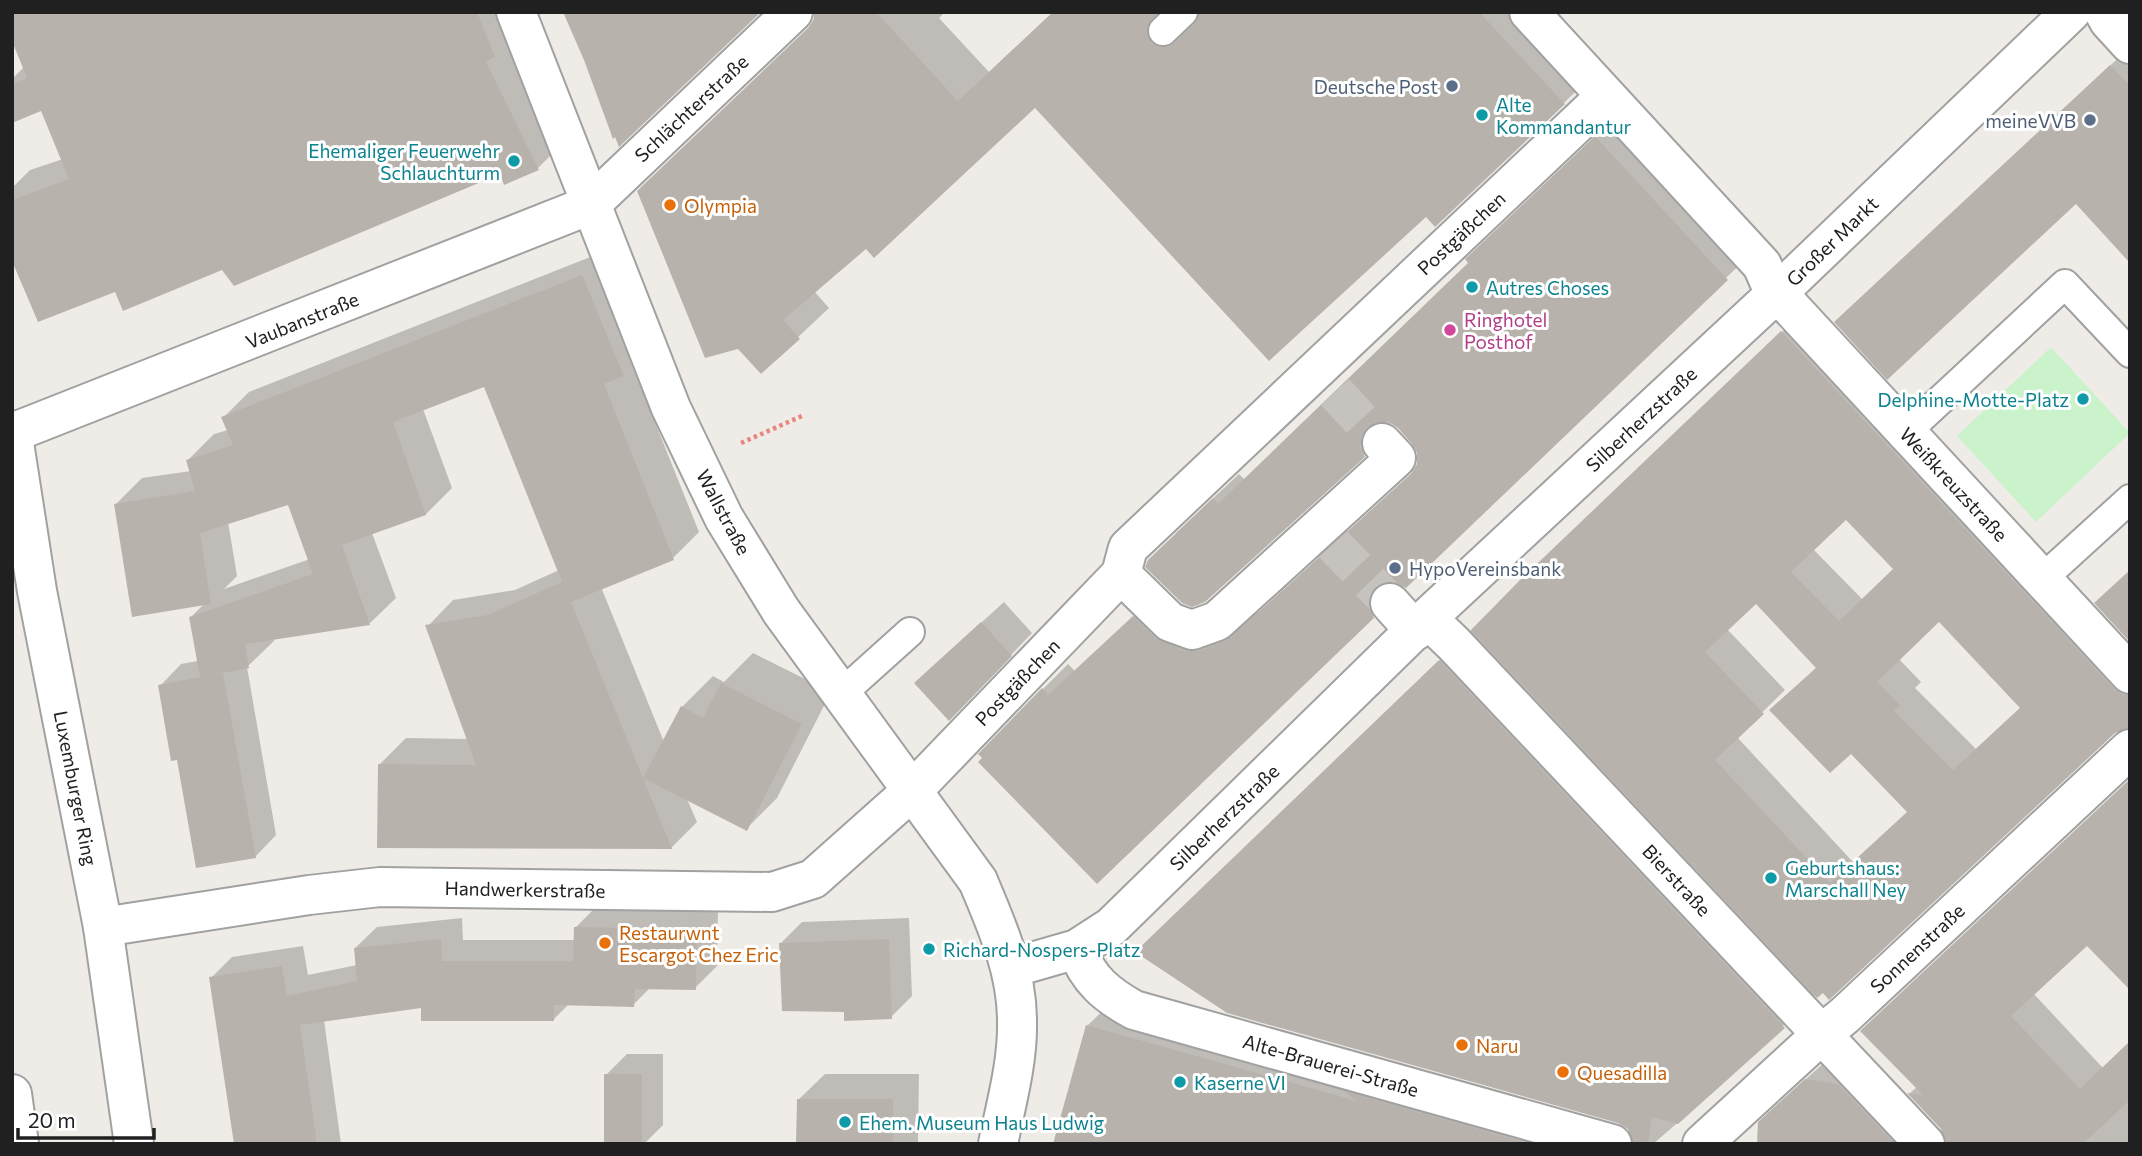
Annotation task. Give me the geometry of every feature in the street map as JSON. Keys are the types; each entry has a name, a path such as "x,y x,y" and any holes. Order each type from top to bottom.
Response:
{"street":[{"name":"Wallstraße","path":"516,12 671,408 724,518 781,611 978,881 999,930 1011,968 1017,1021 1011,1080 998,1144"},
{"name":"Schlächterstraße","path":"590,205 793,12"},
{"name":"Großer Markt","path":"1529,12 1762,265 1776,297 2071,12"},
{"path":"2104,12 2130,44"},
{"name":"Postgäßchen","path":"913,790 1121,574 1128,548 1325,381 1606,96"},
{"name":"Vaubanstraße","path":"12,432 590,205"},
{"name":"Weißkreuzstraße","path":"1776,297 1782,298 2130,674"},
{"name":"Silberherzstraße","path":"1011,968 1077,949 1111,927 1421,625 1768,301 1776,297"},
{"name":"Luxemburger Ring","path":"12,432 37,591 103,927 134,1144"},
{"path":"1121,574 1170,622 1192,630 1217,621 1324,535 1395,458 1382,443"},
{"path":"1390,603 1421,625"},
{"name":"Bierstraße","path":"1421,625 1454,644 1925,1144"},
{"name":"Sonnenstraße","path":"1702,1144 1845,1015 2130,749"},
{"name":"Handwerkerstraße","path":"103,927 309,895 380,887 772,892 813,879 841,857 913,790"},
{"name":"Alte-Brauerei-Straße","path":"1077,949 1084,965 1106,994 1134,1010 1612,1144"},
{"path":"12,1094 19,1144"}],"lane":[{"path":"1906,432 2065,284 2130,353"},
{"path":"2041,580 2130,499"},
{"path":"841,694 911,632"}],"path":[{"path":"741,443 803,416"}],"green space":[{"path":"2051,347 2130,433 2036,522 1957,436"}],"building":[{"path":"12,12 477,12 495,57 486,62 539,170 504,185 500,174 234,286 222,270 123,311 115,292 38,322 12,261 12,200 69,179 41,111 12,123 12,85 27,78 12,41"},
{"path":"563,12 761,12 619,147 615,137 613,139"},
{"path":"814,12 876,12 958,101 1053,12 1159,12 1147,26 1147,34 1151,43 1166,47 1194,24 1199,12 1479,12 1565,104 1435,227 1426,217 1269,361 1035,108 874,258 866,249 783,320 800,339 761,374 738,349 705,358 637,191 808,28 814,19"},
{"path":"2110,65 2130,86 2130,263 2076,204 1887,380 1834,322"},
{"path":"1595,136 1728,280 1406,588 1397,583 1386,582 1375,587 1370,596 1369,607 1374,618 1097,884 978,762 982,758 978,754 1042,688 1048,695 1133,616 1155,638 1185,651 1199,651 1231,637 1411,474 1417,464 1417,453 1412,444 1389,422 1376,422 1361,436 1365,457 1205,602 1192,607 1182,603 1145,567 1148,560 1213,498 1218,504 1468,263 1465,259"},
{"path":"582,275 624,376 604,384 674,560 571,602 672,849 377,848 378,764 476,765 425,625 488,615 562,582 484,387 393,422 426,515 342,545 370,625 245,644 249,668 200,677 189,617 313,574 288,505 200,533 211,604 132,617 114,504 195,491 186,460 233,445 221,417"},
{"path":"1781,331 2114,689 2123,695 2130,695 2130,728 2115,733 1829,1000 1823,993 1817,998 1471,630","holes":["1846,520 1893,569 1839,621 1791,572","1756,604 1816,668 1769,710 1830,773 1851,754 1907,812 1830,883 1715,760 1764,714 1705,652","1939,622 2020,708 1953,770 1894,711 1900,705 1877,682"]},
{"path":"2130,570 2130,642 2094,603"},
{"path":"981,622 1012,656 949,721 914,683"},
{"path":"1439,660 1785,1028 1678,1124 1652,1117 1648,1144 1633,1144 1628,1129 1618,1123 1227,1013 1135,952"},
{"path":"223,673 256,858 196,868 177,760 171,761 158,685"},
{"path":"721,683 802,724 747,831 643,778 681,706 703,718"},
{"path":"2130,779 2130,990 2087,946 2011,1016 2080,1089 2130,1041 2130,1100 2083,1144 1946,1144 1941,1129 1907,1093 1923,1095 1860,1031"},
{"path":"574,927 697,929 696,990 635,989 634,1007 554,1005 554,1021 421,1021 421,1008 300,1025 317,1144 234,1144 209,977 282,966 287,996 357,981 354,948 441,939 442,961 573,961"},
{"path":"889,939 892,1019 844,1021 844,1012 782,1011 779,943"},
{"name":"Kaserne VI","path":"1086,1025 1357,1101 1343,1091 1530,1144 1053,1144"},
{"path":"604,1074 642,1074 642,1144 604,1144"},
{"path":"1805,1079 1838,1084 1895,1144 1757,1144 1758,1122"},
{"name":"Ehem. Museum Haus Ludwig","path":"797,1099 893,1099 893,1144 796,1144"}],"tunnel":[{"path":"1335,392 1382,443"},
{"path":"1330,541 1390,603"}],"place":[{"name":"Deutsche Post","path":"1452,86"},
{"name":"Alte Kommandantur","path":"1482,115"},
{"name":"meineVVB","path":"2090,120"},
{"name":"Ehemaliger Feuerwehr Schlauchturm","path":"514,161"},
{"name":"Olympia","path":"670,205"},
{"name":"Autres Choses","path":"1472,287"},
{"name":"Ringhotel Posthof","path":"1450,330"},
{"name":"Delphine-Motte-Platz","path":"2083,399"},
{"name":"HypoVereinsbank","path":"1395,568"},
{"name":"Geburtshaus: Marschall Ney","path":"1771,878"},
{"name":"Restaurwnt Escargot Chez Eric","path":"605,943"},
{"name":"Richard-Nospers-Platz","path":"929,949"},
{"name":"Naru","path":"1462,1045"},
{"name":"Quesadilla","path":"1563,1072"},
{"name":"Kaserne VI","path":"1180,1082"},
{"name":"Ehem. Museum Haus Ludwig","path":"845,1122"}]}
